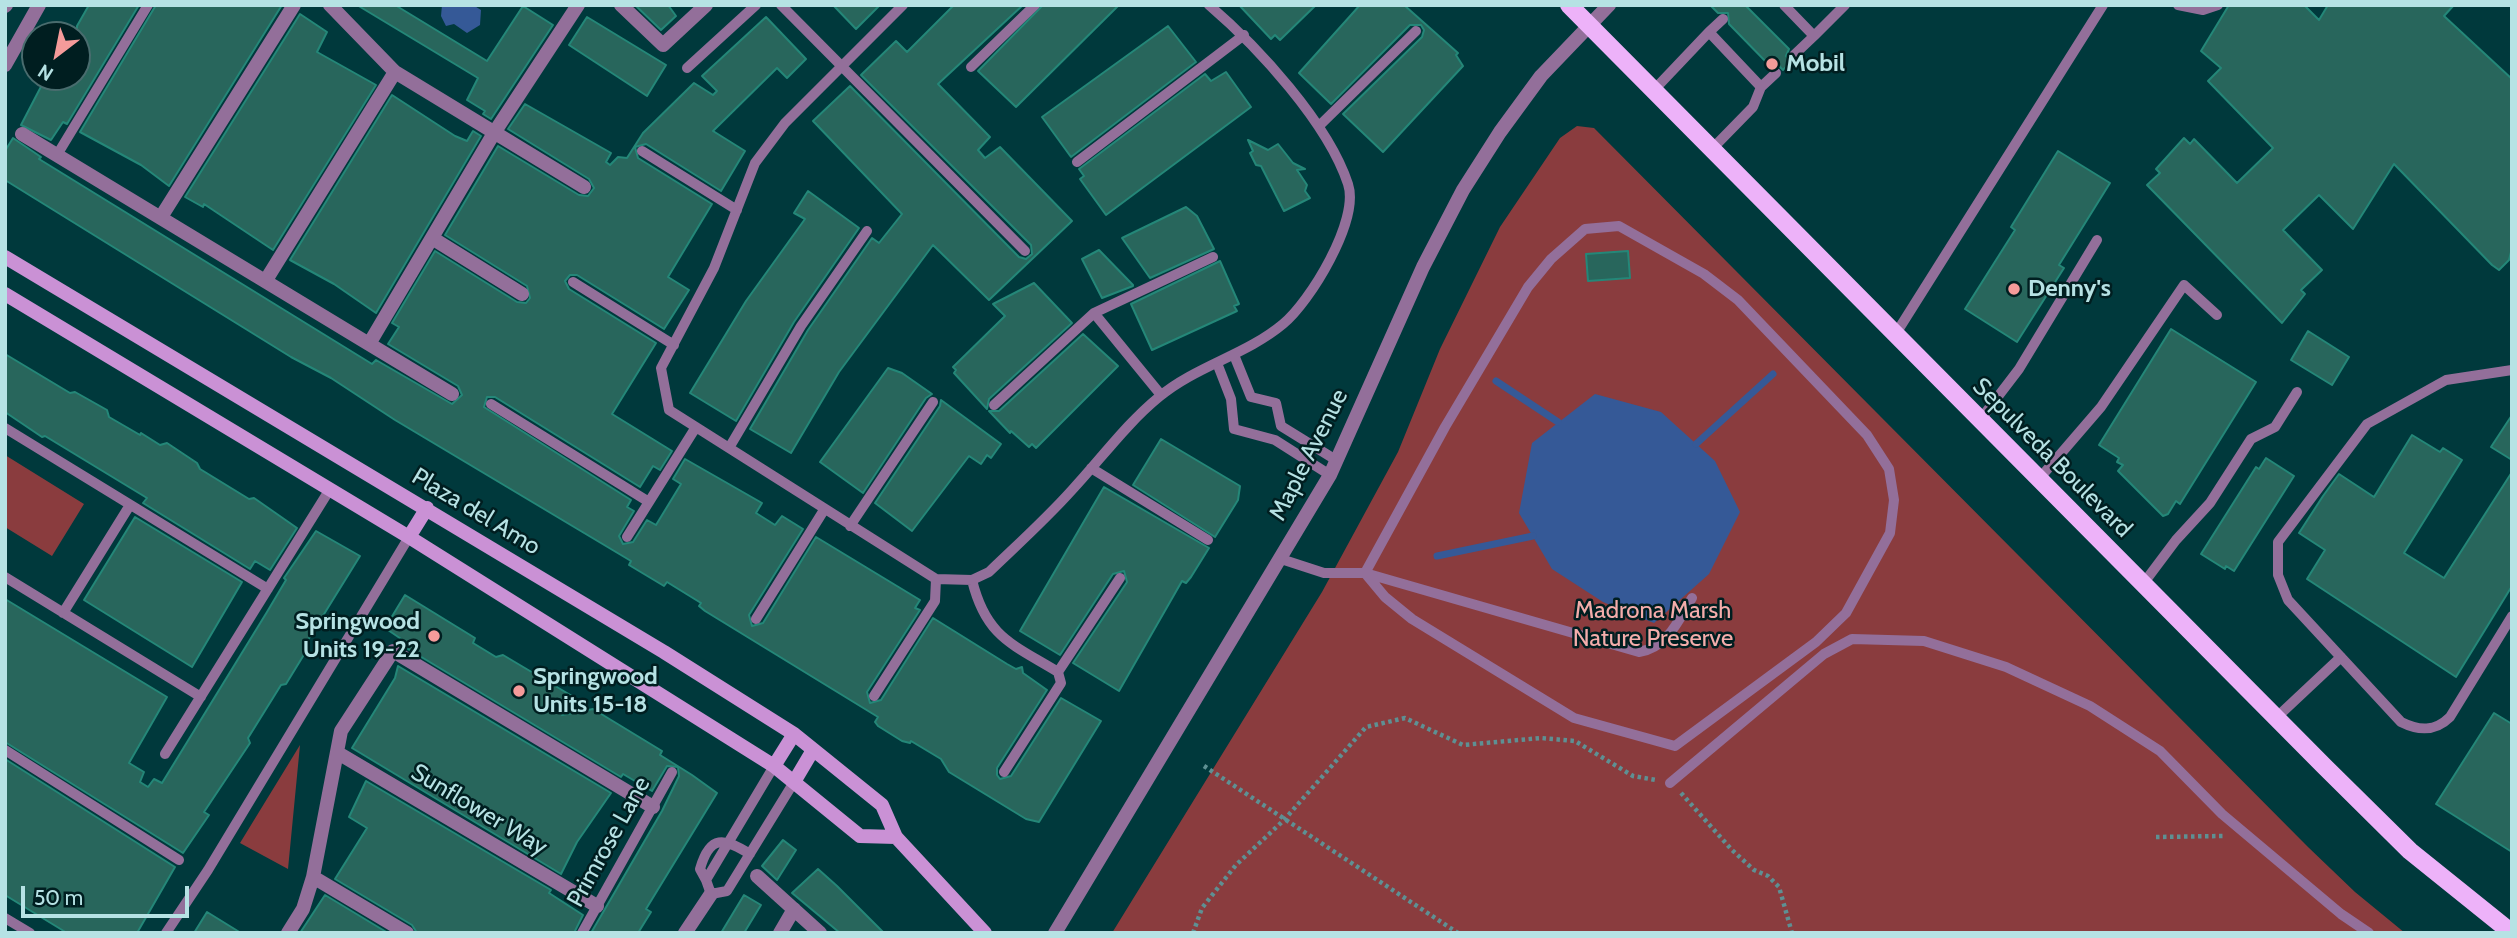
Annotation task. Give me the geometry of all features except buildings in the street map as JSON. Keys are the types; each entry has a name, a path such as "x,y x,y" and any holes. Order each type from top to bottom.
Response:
{"main road":[{"name":"Sepulveda Boulevard","path":"1569,5 2410,851 2512,933"},
{"name":"Plaza del Amo","path":"5,257 427,508 794,734 882,805 896,836 985,933"},
{"path":"5,294 409,537 774,766 860,836 896,836"},
{"path":"409,537 427,508"},
{"path":"774,766 794,734"},
{"path":"794,782 813,750"}],"street":[{"path":"5,65 39,5"},
{"path":"160,217 294,5"},
{"path":"330,5 396,72 584,187"},
{"path":"369,344 494,133 578,5"},
{"path":"621,5 663,46 706,5"},
{"name":"Maple Avenue","path":"1055,933 1330,475 1418,277 1463,190 1500,132 1541,76 1609,5"},
{"path":"266,280 396,72"},
{"path":"22,134 452,394"},
{"path":"432,238 522,293"},
{"path":"288,933 303,909 313,877 341,732 393,651 653,807"},
{"name":"Sunflower Way","path":"338,752 597,906"},
{"path":"757,876 820,933"},
{"path":"313,877 407,933"},
{"path":"684,933 709,887"},
{"path":"780,933 794,909"}],"lane":[{"path":"57,155 148,5"},
{"path":"687,68 756,5"},
{"path":"781,5 1025,250"},
{"path":"903,5 785,123 755,163 714,268 661,368 669,410 936,579 972,580 989,572 1161,395 1234,355 1283,324 1314,291 1344,230 1350,187 1319,126 1244,35 1209,5"},
{"path":"971,67 1035,5"},
{"path":"1219,13 1228,5"},
{"path":"1784,5 1814,36"},
{"path":"1794,55 1845,5"},
{"path":"1895,335 2103,5"},
{"path":"2178,5 2203,10 2218,5"},
{"path":"1653,91 1723,19"},
{"path":"1319,126 1416,31"},
{"path":"1709,32 1761,87"},
{"path":"1077,162 1244,35"},
{"path":"1711,150 1753,107 1761,87 1776,73"},
{"path":"642,151 737,211"},
{"path":"1619,226 1704,274 1738,300 1867,435 1889,469 1894,500 1890,533 1846,613 1816,642 1675,746 1574,718 1412,619 1385,597 1365,573 1445,427 1528,287 1551,259 1585,229 1619,226"},
{"path":"729,449 801,326 867,231"},
{"path":"1980,420 2020,369 2097,240"},
{"path":"993,405 1094,313 1213,257"},
{"path":"573,282 674,345"},
{"path":"2039,479 2101,407 2184,285 2217,315"},
{"path":"1094,313 1161,395"},
{"path":"1234,355 1251,397 1276,403 1281,426 1336,460"},
{"path":"1217,363 1231,399 1234,429 1275,440 1330,475"},
{"path":"2512,370 2446,380 2367,424 2278,542 2278,575 2288,600 2401,722 2415,729 2432,729 2450,717 2507,633 2512,616"},
{"path":"2143,584 2176,540 2210,503 2251,439 2275,427 2297,392"},
{"path":"850,526 933,402"},
{"path":"491,404 649,502"},
{"path":"627,537 696,427"},
{"path":"5,428 268,589"},
{"path":"1091,468 1208,540"},
{"path":"165,754 330,489"},
{"path":"63,613 130,505"},
{"path":"756,619 824,510"},
{"path":"166,933 208,870 409,537"},
{"path":"1281,559 1324,573 1365,573 1639,652 1653,650 1666,640 1692,598"},
{"path":"5,578 201,697"},
{"path":"1058,673 1121,578"},
{"path":"874,695 935,601 936,579"},
{"path":"972,580 976,597 995,633 1058,673 1061,683 1004,772"},
{"path":"1670,783 1824,654 1852,639 1924,641 2006,667 2090,706 2160,751 2248,836 2341,914 2368,933"},
{"path":"2276,718 2341,657"},
{"path":"5,750 179,860"},
{"path":"774,766 729,841 709,887 727,891 794,782"},
{"name":"Primrose Lane","path":"582,933 672,772"},
{"path":"729,841 750,854"},
{"path":"5,918 23,931"}],"path":[{"path":"1193,933 1202,908 1236,865 1284,820 1366,727 1405,718 1463,745 1541,738 1575,741 1633,776 1670,783 1732,850 1754,870 1768,876 1779,887 1793,933"},
{"path":"1204,766 1458,933"},
{"path":"2156,837 2248,836"}],"green space":[{"name":"Madrona Marsh Nature Preserve","path":"1577,126 1594,128 2308,847 2355,892 2405,933 1112,933 1322,592 1398,452 1440,349 1500,227 1560,138"},
{"path":"5,455 84,504 52,556 5,527"},
{"path":"300,745 288,869 240,843"}],"water":[{"path":"442,5 473,5 481,10 480,25 467,33 454,24 446,26 441,16"},
{"path":"1595,394 1661,412 1715,461 1740,512 1709,574 1654,623 1603,602 1552,569 1519,513 1532,443"}],"waterway":[{"path":"1696,444 1773,374"},
{"path":"1496,381 1558,422"},
{"path":"1437,556 1533,536"}],"place":[{"name":"Mobil","path":"1772,64"},
{"name":"Denny's","path":"2014,289"},
{"name":"Springwood Units 19-22","path":"434,636"},
{"name":"Springwood Units 15-18","path":"519,691"}]}
